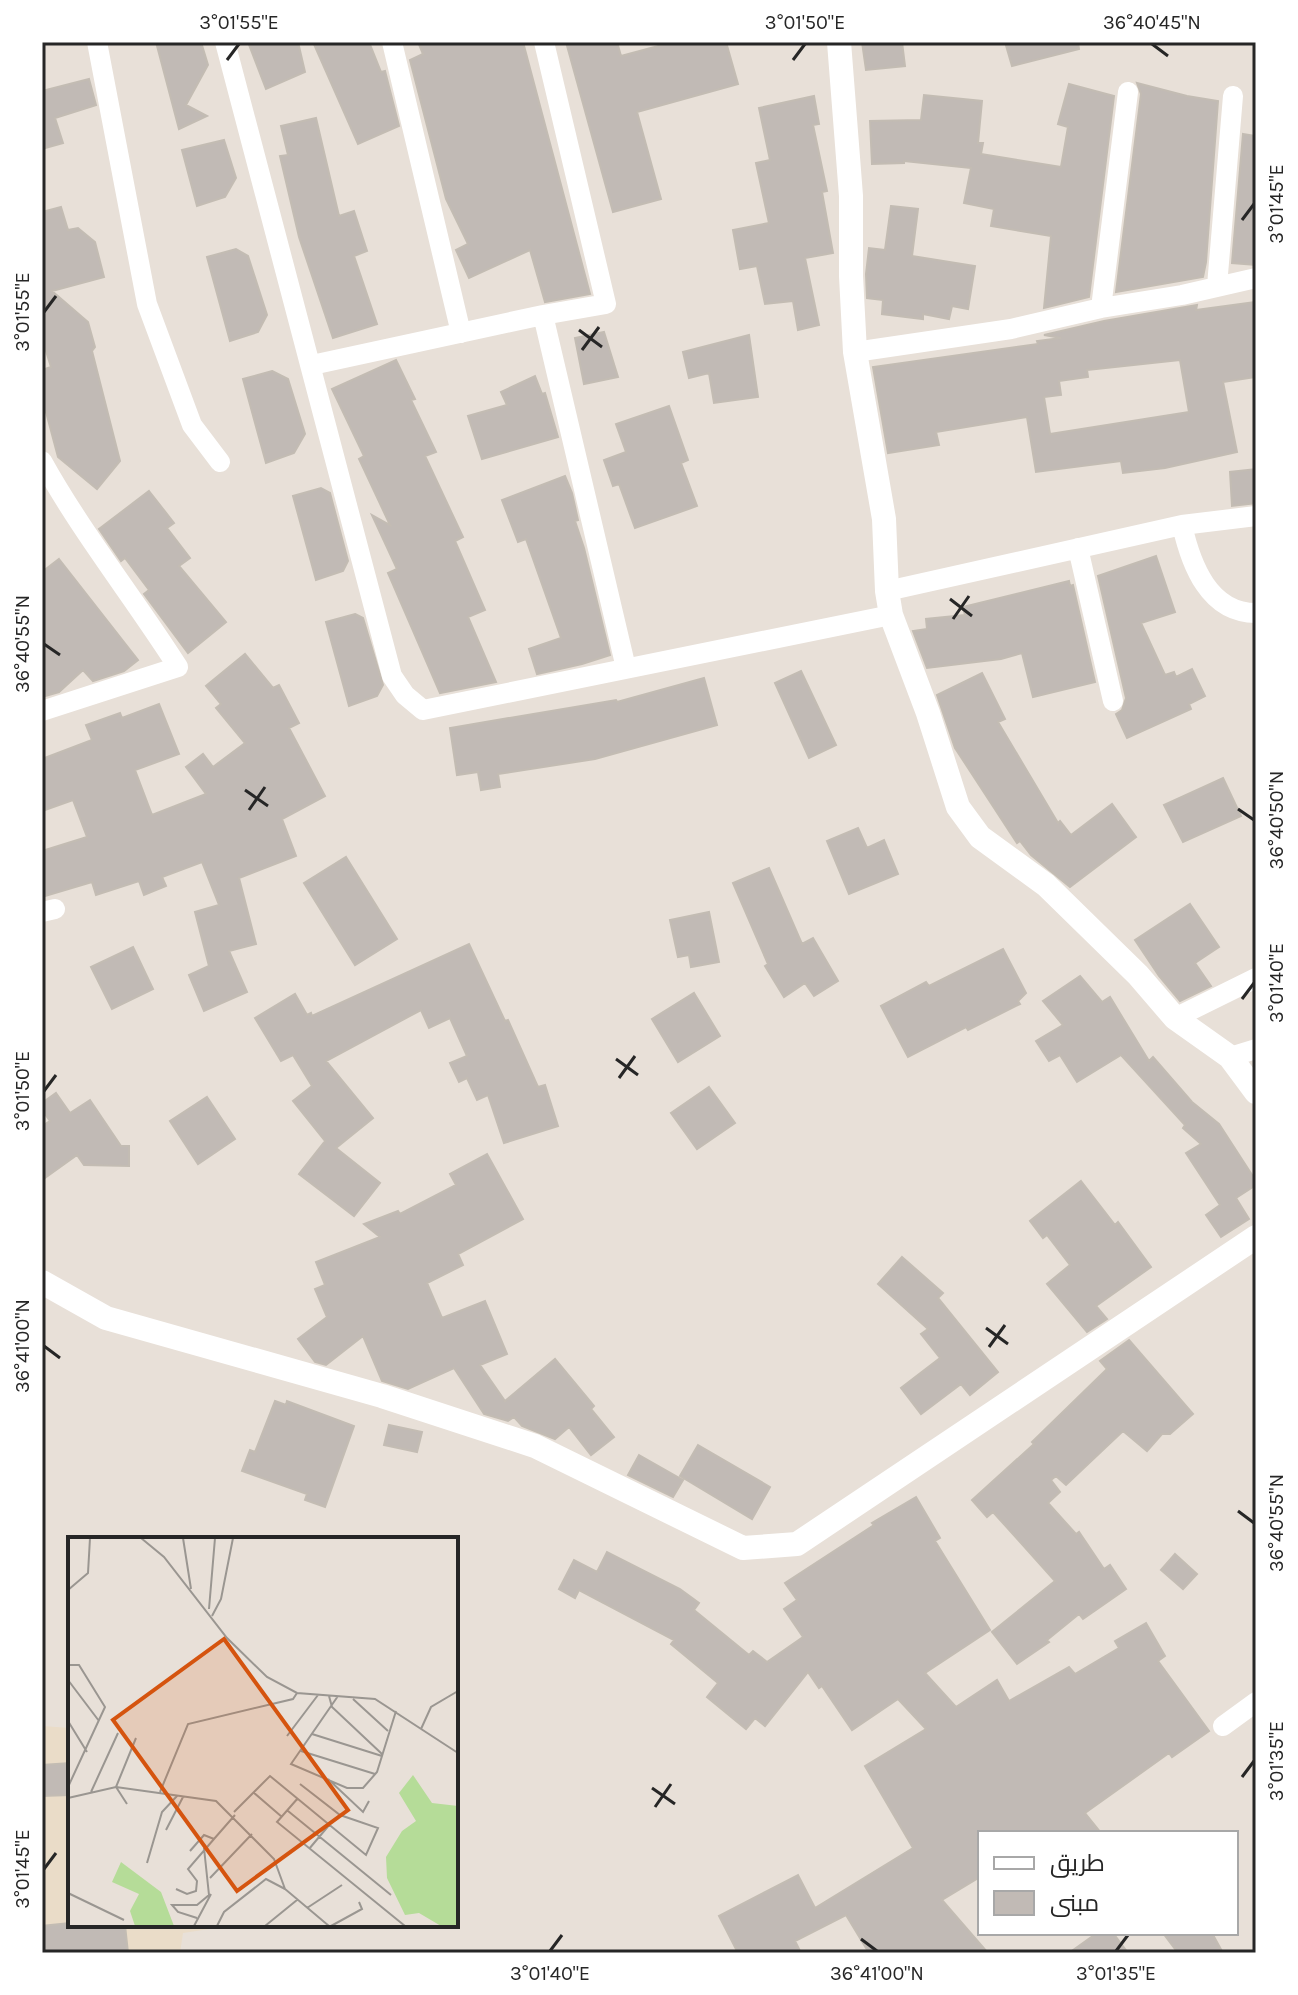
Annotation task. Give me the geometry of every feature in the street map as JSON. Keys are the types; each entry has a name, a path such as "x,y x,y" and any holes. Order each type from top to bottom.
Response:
{"street":[{"path":"97,42 147,304 192,425 220,462"},
{"path":"225,42 392,676 405,695 423,710 626,668 889,603 1078,548 1182,525 1256,516"},
{"path":"392,42 461,333"},
{"path":"312,365 606,304 544,42"},
{"path":"839,42 851,196 855,352 884,519 889,603 958,807 980,837 1046,885 1138,975 1175,1018 1230,1057 1256,1092"},
{"path":"1101,308 1128,92"},
{"path":"1217,286 1233,96"},
{"path":"855,352 1011,329 1256,278"},
{"path":"543,315 626,668"},
{"path":"42,461 66,503 178,667 42,711"},
{"path":"1182,525 1192,561 1215,598 1229,609 1256,613"},
{"path":"1078,548 1113,701"},
{"path":"1175,1018 1256,978"},
{"path":"1230,1057 1256,1049"},
{"path":"42,1282 106,1318 382,1396 535,1446 743,1548 797,1544 1256,1237"},
{"path":"1223,1726 1256,1702"}],"shaded area":[{"path":"42,1726 68,1728 68,1927 223,1927 183,1933 180,1953 42,1953"}],"building":[{"path":"156,42 201,42 208,65 186,105 207,116 179,129"},
{"path":"248,42 298,42 305,72 266,89"},
{"path":"313,42 369,42 381,72 385,71 399,126 358,144"},
{"path":"418,42 523,42 590,294 545,302 530,250 469,278 456,250 468,244 446,199 410,60 423,54"},
{"path":"566,42 617,42 621,56 673,42 726,42 738,84 637,112 661,199 613,212"},
{"path":"862,42 902,42 905,66 866,70"},
{"path":"1005,42 1078,42 1079,49 1012,66"},
{"path":"89,79 96,105 55,118 63,143 42,149 42,91"},
{"path":"1137,83 1218,101 1206,262 1203,277 1116,292 1141,94"},
{"path":"1069,84 1114,96 1089,297 1044,308 1051,236 991,226 994,209 964,203 971,168 904,161 872,164 870,121 921,120 924,95 982,101 978,143 983,143 981,154 1061,167 1068,127 1058,124"},
{"path":"814,96 819,124 813,125 827,191 822,192 833,253 805,258 819,325 798,330 793,301 765,304 757,266 740,269 733,230 769,223 756,163 770,160 759,108"},
{"path":"316,118 339,216 354,211 367,251 354,256 377,324 333,338 299,237 280,156 288,155 281,126"},
{"path":"1243,134 1256,136 1256,265 1232,263"},
{"path":"224,140 236,178 225,197 197,206 182,150"},
{"path":"891,206 918,209 912,256 975,266 968,309 952,306 949,319 923,314 923,319 882,314 883,300 867,298 869,248 885,250"},
{"path":"61,207 68,230 78,228 95,242 104,277 52,291 88,322 95,347 92,351 120,461 97,489 58,457 46,412 42,413 42,370 51,367 42,338 42,212"},
{"path":"236,249 248,256 267,315 258,332 230,341 207,257"},
{"path":"1256,302 1256,377 1223,382 1237,452 1165,468 1123,473 1121,461 1036,472 1027,417 936,432 939,445 888,453 873,367 1038,344 1037,341 1061,338 1044,335 1104,321 1197,305 1196,310","holes":["1180,360 1189,412 1050,434 1044,397 1061,395 1059,381 1088,377 1087,370"]},
{"path":"604,332 618,377 584,384 575,338"},
{"path":"749,335 758,397 714,403 709,373 689,378 683,352"},
{"path":"396,360 436,452 425,456 463,537 455,541 485,610 468,617 496,682 440,693 388,573 397,569 372,515 390,525 359,459 364,456 332,389"},
{"path":"272,371 288,379 305,434 294,453 266,463 243,379"},
{"path":"535,376 542,394 545,393 558,437 482,459 468,416 507,405 501,392"},
{"path":"669,406 688,460 681,463 697,506 635,528 619,484 613,486 604,460 626,452 616,424"},
{"path":"1256,469 1256,503 1232,506 1230,472"},
{"path":"565,476 572,493 578,520 575,521 610,655 537,674 529,649 561,638 526,539 518,542 502,500"},
{"path":"321,488 330,493 348,561 343,571 316,580 293,496"},
{"path":"149,491 174,523 167,528 190,558 179,566 226,622 188,653 144,594 149,590 125,558 121,561 99,529"},
{"path":"1156,556 1175,612 1141,623 1165,675 1174,672 1176,677 1192,669 1205,696 1189,704 1191,709 1127,738 1116,714 1122,710 1126,698 1098,576"},
{"path":"59,559 138,660 124,671 93,681 83,670 59,692 42,697 42,572"},
{"path":"1069,581 1070,586 1073,585 1095,682 1033,697 1022,653 1001,659 927,668 913,631 927,629 926,619 965,615 963,607"},
{"path":"355,614 363,618 383,685 377,696 349,706 326,622"},
{"path":"245,654 273,688 279,685 299,723 289,728 325,796 282,819 296,856 239,878 256,944 229,951 247,992 204,1011 189,975 209,966 195,912 219,905 202,862 162,877 166,886 144,895 139,881 96,895 92,882 42,897 42,851 87,837 73,800 42,811 42,759 92,740 86,725 120,713 122,718 159,704 179,754 135,770 152,815 206,794 186,767 203,754 213,767 245,743 216,708 221,704 206,686"},
{"path":"801,671 836,745 809,758 775,683"},
{"path":"982,673 1005,719 998,722 1058,823 1060,821 1071,835 1112,804 1136,837 1070,887 1031,855 1020,841 1017,843 955,748 937,695"},
{"path":"704,678 717,725 595,759 498,774 500,787 481,790 478,772 457,775 450,728 617,702"},
{"path":"1223,778 1241,816 1183,842 1164,805"},
{"path":"858,828 867,848 884,840 898,874 849,894 827,841"},
{"path":"346,857 397,939 355,965 304,883"},
{"path":"769,868 802,944 813,938 838,981 814,996 805,983 784,997 765,966 768,964 733,883"},
{"path":"1190,904 1219,947 1195,963 1211,986 1180,1001 1135,940"},
{"path":"709,912 719,962 691,967 689,955 678,957 670,920"},
{"path":"469,944 538,1087 545,1085 558,1126 504,1143 488,1095 477,1100 467,1078 459,1082 450,1063 467,1056 450,1018 429,1028 421,1010 326,1061 373,1118 336,1148 380,1183 354,1216 299,1174 325,1141 293,1101 312,1086 293,1055 281,1061 255,1018 295,994 307,1015 311,1013 312,1016"},
{"path":"133,947 153,989 112,1009 91,967"},
{"path":"1003,949 1026,993 1018,1001 1020,1004 908,1057 881,1006 926,982 929,986"},
{"path":"1080,976 1102,1002 1110,997 1149,1061 1153,1057 1192,1102 1219,1124 1256,1181 1256,1185 1236,1198 1249,1219 1221,1237 1206,1215 1220,1205 1186,1153 1201,1144 1183,1128 1185,1125 1121,1055 1077,1082 1060,1055 1049,1061 1036,1041 1063,1025 1043,1001"},
{"path":"694,993 720,1036 678,1062 652,1019"},
{"path":"709,1087 735,1123 697,1149 671,1113"},
{"path":"56,1093 70,1113 90,1100 121,1146 129,1146 129,1166 84,1165 77,1155 42,1180 42,1126 50,1121 42,1110 42,1103"},
{"path":"207,1097 235,1139 198,1164 170,1121"},
{"path":"487,1154 523,1219 458,1254 463,1265 427,1283 442,1318 485,1301 507,1354 480,1365 505,1401 555,1359 594,1406 591,1409 614,1437 591,1455 569,1427 555,1439 522,1426 514,1417 508,1421 484,1414 454,1368 408,1389 382,1381 363,1336 326,1365 315,1362 298,1339 327,1317 315,1289 325,1285 316,1262 380,1237 364,1224 398,1211 400,1214 456,1185 450,1174"},
{"path":"1081,1181 1115,1225 1118,1222 1151,1267 1096,1306 1107,1319 1087,1332 1047,1284 1070,1265 1047,1235 1043,1238 1030,1221"},
{"path":"902,1257 943,1293 938,1298 998,1372 970,1395 961,1384 921,1414 901,1388 940,1358 921,1334 928,1329 878,1284"},
{"path":"1129,1340 1193,1414 1170,1434 1162,1434 1147,1451 1123,1431 1066,1485 1056,1476 1051,1480 1060,1492 1048,1503 1076,1534 1079,1532 1104,1569 1110,1565 1126,1589 1083,1619 1079,1614 1047,1640 1049,1642 1017,1664 992,1632 1055,1581 993,1512 987,1517 972,1500 1034,1444 1032,1442 1107,1369 1100,1361"},
{"path":"275,1401 286,1405 287,1401 354,1426 325,1507 305,1500 307,1494 242,1471 250,1450 255,1452"},
{"path":"389,1425 422,1432 417,1452 384,1445"},
{"path":"698,1445 770,1487 752,1519 680,1476"},
{"path":"639,1455 683,1480 673,1497 628,1475"},
{"path":"916,1497 940,1538 935,1541 990,1630 925,1673 956,1707 997,1680 1009,1701 1069,1667 1075,1674 1119,1648 1115,1641 1146,1623 1165,1656 1158,1661 1209,1731 1172,1757 1169,1753 1085,1813 1099,1831 978,1831 978,1878 942,1900 988,1953 869,1953 846,1915 795,1941 801,1953 738,1953 719,1916 798,1875 815,1908 913,1848 865,1766 926,1729 898,1699 852,1730 822,1686 819,1688 808,1672 765,1726 755,1718 746,1729 707,1697 718,1683 671,1644 674,1640 579,1590 575,1598 559,1589 574,1560 597,1572 607,1552 680,1589 699,1603 694,1610 749,1655 753,1651 767,1662 803,1637 784,1609 797,1600 785,1583 874,1525 872,1523"},
{"path":"1175,1554 1197,1574 1183,1589 1161,1570"},
{"path":"68,1763 68,1795 42,1796 42,1765"},
{"path":"68,1923 68,1927 125,1927 128,1953 42,1953 42,1926"},
{"path":"1094,1935 1114,1935 1128,1953 1069,1953"},
{"path":"1164,1935 1213,1935 1223,1953 1178,1953"}]}
